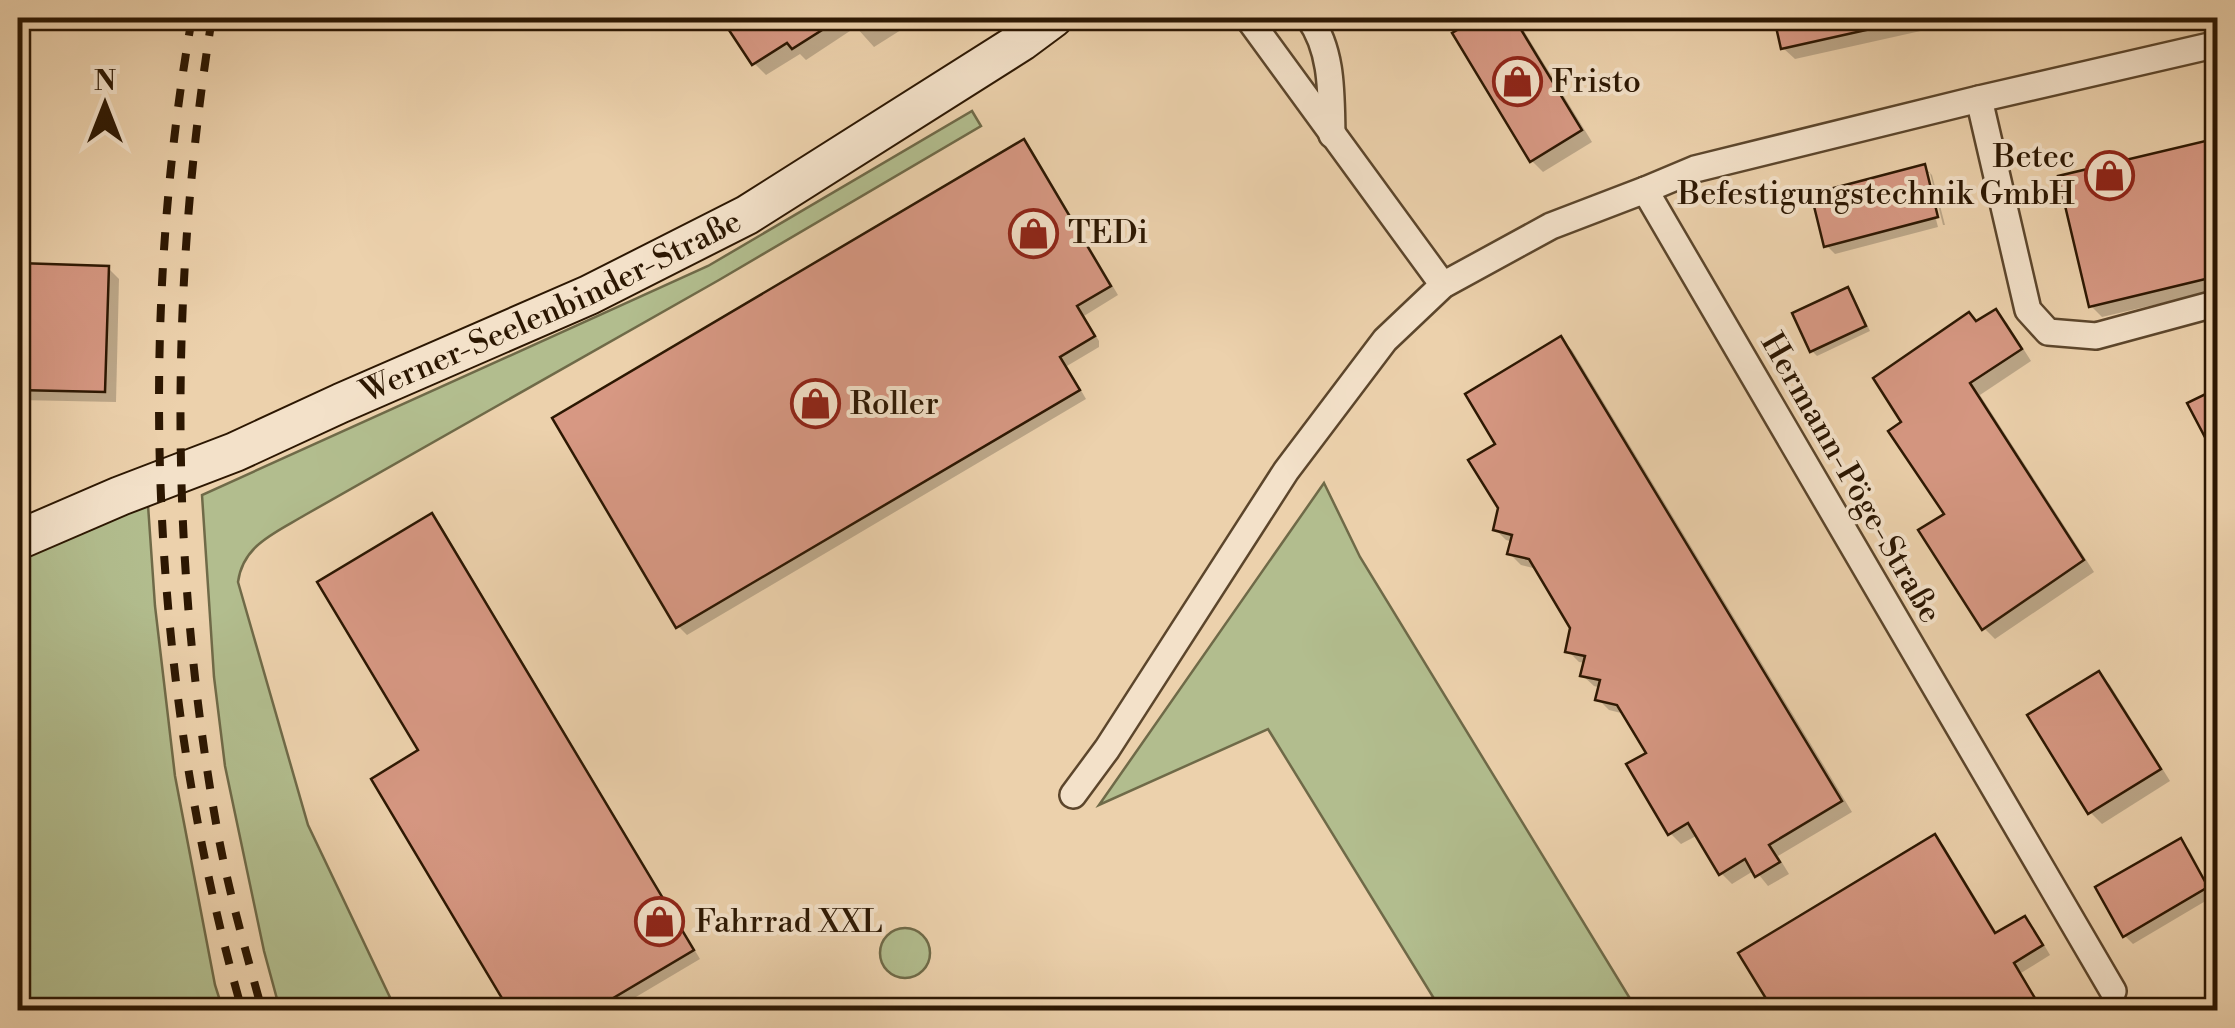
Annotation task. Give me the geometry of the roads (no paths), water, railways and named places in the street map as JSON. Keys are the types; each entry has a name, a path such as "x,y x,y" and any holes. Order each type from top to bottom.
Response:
{"main road":[{"name":"Werner-Seelenbinder-Straße","path":"18,540 236,452 588,294 747,215 1053,18"}],"street":[{"path":"1248,18 1443,285"},
{"path":"1309,18 1330,68 1332,135"},
{"path":"1073,795 1108,749 1286,471 1385,340 1443,285 1551,226 1696,169 2218,44"},
{"path":"1979,99 2028,310 2048,332 2096,336 2218,303"},
{"name":"Hermann-Pöge-Straße","path":"1645,190 2113,991"}],"railway":[{"path":"192,18 174,139 163,264 159,390 162,517 172,643 188,768 212,891 242,1010"},
{"path":"212,18 188,220 182,323 183,529 190,632 218,834 262,1010"}],"place":[{"name":"Fristo","path":"1517,82"},
{"name":"Betec Befestigungstechnik GmbH","path":"2110,175"},
{"name":"TEDi","path":"1033,233"},
{"name":"Roller","path":"815,404"},
{"name":"Fahrrad XXL","path":"660,922"}]}
